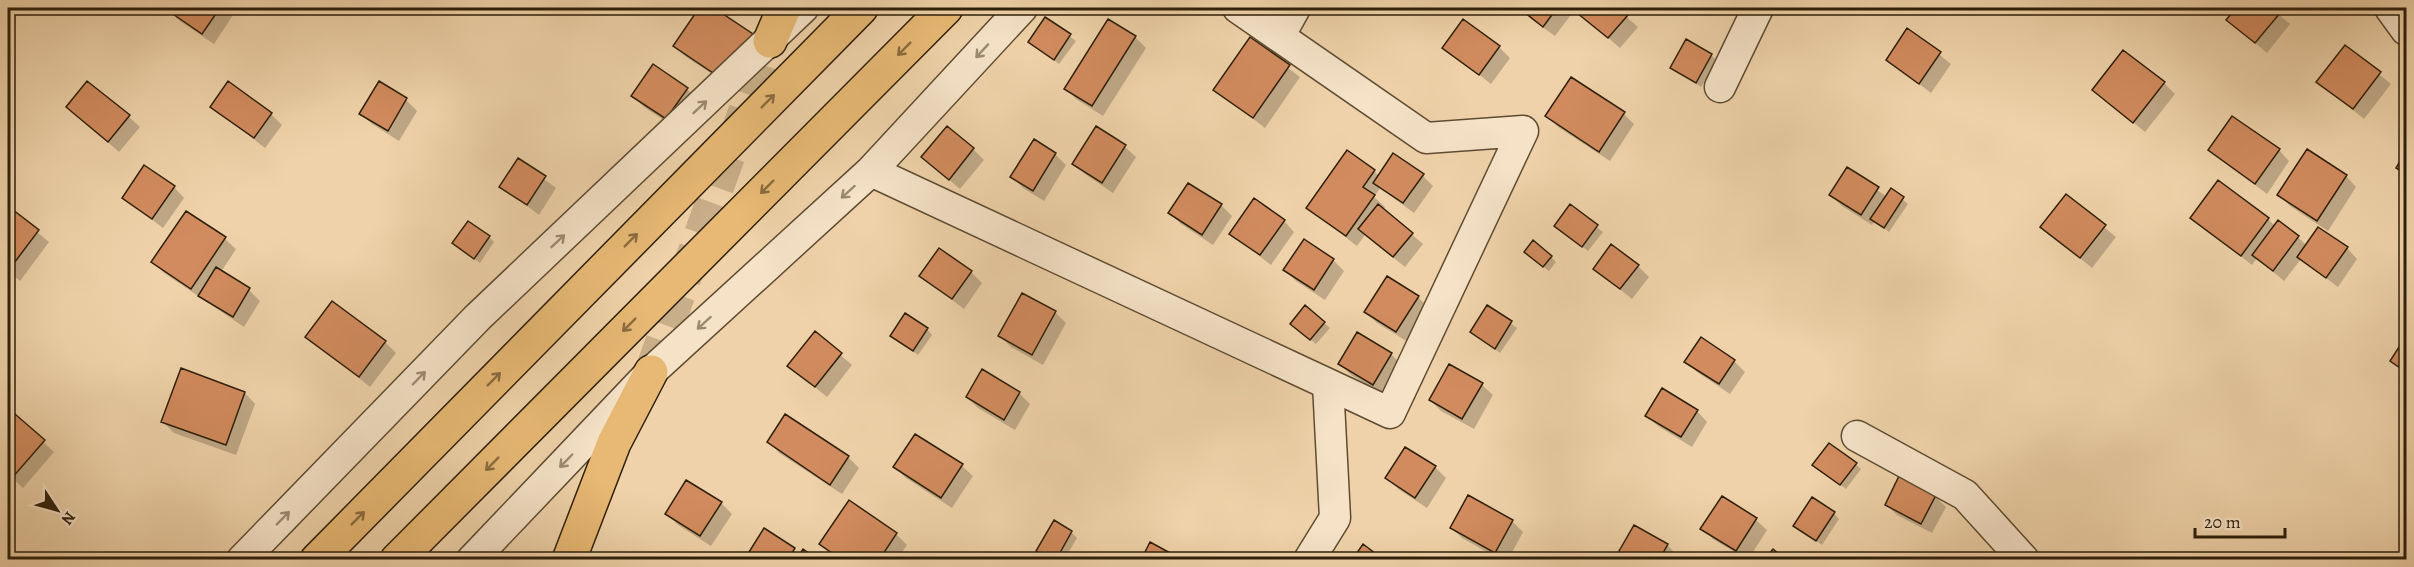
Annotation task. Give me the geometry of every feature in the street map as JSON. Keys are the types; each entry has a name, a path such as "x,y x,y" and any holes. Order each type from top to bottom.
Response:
{"main road":[{"path":"770,41 784,8"},
{"path":"317,560 861,8"},
{"path":"397,560 946,8"},
{"path":"568,560 614,443 651,372"}],"street":[{"path":"242,560 478,317 803,8"},
{"path":"472,560 651,372 871,171 1022,8"},
{"path":"871,171 1390,413 1523,131 1426,138 1238,8"},
{"path":"1280,35 1294,8"},
{"path":"1720,87 1758,8"},
{"path":"2390,8 2406,30"},
{"path":"1309,560 1335,518 1328,384"},
{"path":"1857,436 1965,495 2024,560"}],"building":[{"path":"168,8 220,8 202,34 167,10"},
{"path":"699,8 714,8 753,34 722,79 673,46"},
{"path":"1519,8 1557,8 1543,27"},
{"path":"1582,8 1619,8 1628,15 1608,38 1577,13"},
{"path":"2236,8 2274,8 2280,13 2255,43 2226,20"},
{"path":"1045,17 1071,34 1054,60 1028,42"},
{"path":"1108,19 1136,36 1092,106 1064,89"},
{"path":"1463,19 1500,46 1479,75 1442,48"},
{"path":"1907,28 1941,52 1919,84 1886,60"},
{"path":"1250,37 1290,65 1253,118 1213,90"},
{"path":"1686,39 1712,54 1696,83 1670,68"},
{"path":"2345,45 2381,72 2353,109 2316,82"},
{"path":"2123,50 2165,82 2133,123 2092,90"},
{"path":"653,64 688,88 666,119 631,96"},
{"path":"1571,77 1625,112 1599,152 1545,116"},
{"path":"87,81 130,115 108,142 66,107"},
{"path":"228,81 272,113 254,138 210,107"},
{"path":"379,81 407,98 388,131 359,114"},
{"path":"2232,116 2280,149 2255,184 2208,150"},
{"path":"947,126 974,148 949,180 921,157"},
{"path":"1096,126 1126,145 1102,183 1072,164"},
{"path":"1034,139 1056,153 1033,191 1010,177"},
{"path":"2307,149 2347,175 2317,221 2277,195"},
{"path":"1347,150 1375,170 1363,187 1375,195 1346,236 1306,208"},
{"path":"2406,151 2406,174 2396,168"},
{"path":"1393,153 1424,174 1403,203 1373,183"},
{"path":"518,158 546,176 527,205 499,187"},
{"path":"144,165 175,186 152,219 122,198"},
{"path":"1847,167 1879,187 1861,215 1829,195"},
{"path":"2218,180 2269,218 2241,256 2190,218"},
{"path":"1188,183 1222,204 1202,235 1168,213"},
{"path":"1891,188 1904,197 1884,228 1870,219"},
{"path":"2066,194 2106,225 2080,258 2040,227"},
{"path":"1254,198 1285,220 1260,255 1229,234"},
{"path":"1378,204 1413,233 1393,257 1358,229"},
{"path":"1570,204 1598,225 1582,247 1554,226"},
{"path":"8,206 39,230 8,271"},
{"path":"186,211 226,237 191,289 151,262"},
{"path":"2278,220 2299,236 2273,271 2252,255"},
{"path":"468,221 490,236 474,259 452,243"},
{"path":"2318,227 2348,247 2326,278 2297,257"},
{"path":"1304,239 1334,259 1314,290 1283,270"},
{"path":"1533,240 1552,256 1543,267 1524,252"},
{"path":"1611,244 1639,265 1620,289 1593,269"},
{"path":"939,248 972,271 952,299 919,276"},
{"path":"216,267 250,288 233,317 198,296"},
{"path":"1387,276 1419,296 1396,332 1364,312"},
{"path":"1022,293 1056,311 1032,355 998,336"},
{"path":"332,301 386,341 359,377 305,337"},
{"path":"1305,305 1325,322 1310,340 1290,324"},
{"path":"1487,305 1512,321 1495,349 1470,332"},
{"path":"905,313 928,328 913,351 890,336"},
{"path":"815,331 842,353 815,387 787,366"},
{"path":"1357,332 1392,353 1373,385 1338,364"},
{"path":"2406,336 2406,372 2390,361"},
{"path":"1701,337 1735,360 1719,384 1684,362"},
{"path":"1449,364 1483,383 1462,419 1429,400"},
{"path":"181,368 245,392 226,445 161,422"},
{"path":"982,369 1020,392 1004,420 966,397"},
{"path":"1662,388 1698,410 1681,437 1645,416"},
{"path":"8,408 45,440 12,478 8,474"},
{"path":"785,414 849,456 830,485 767,442"},
{"path":"915,434 963,464 941,498 893,467"},
{"path":"1829,443 1857,463 1840,485 1812,465"},
{"path":"1405,447 1436,466 1415,498 1385,478"},
{"path":"1899,476 1936,495 1921,524 1885,505"},
{"path":"686,480 722,502 700,536 665,514"},
{"path":"1468,495 1513,520 1495,553 1450,528"},
{"path":"1722,496 1757,518 1736,551 1700,529"},
{"path":"1812,497 1835,512 1816,541 1793,526"},
{"path":"849,500 897,533 879,560 842,560 819,544"},
{"path":"1054,520 1072,531 1056,560 1051,560 1036,551"},
{"path":"1634,525 1668,544 1659,560 1615,558"},
{"path":"764,528 795,548 788,560 744,560"},
{"path":"1150,542 1183,560 1141,560"},
{"path":"1363,544 1384,560 1352,560"},
{"path":"803,549 819,560 796,560"},
{"path":"1773,549 1786,560 1764,560"}],"tunnel":[{"path":"651,372 770,41"}]}
